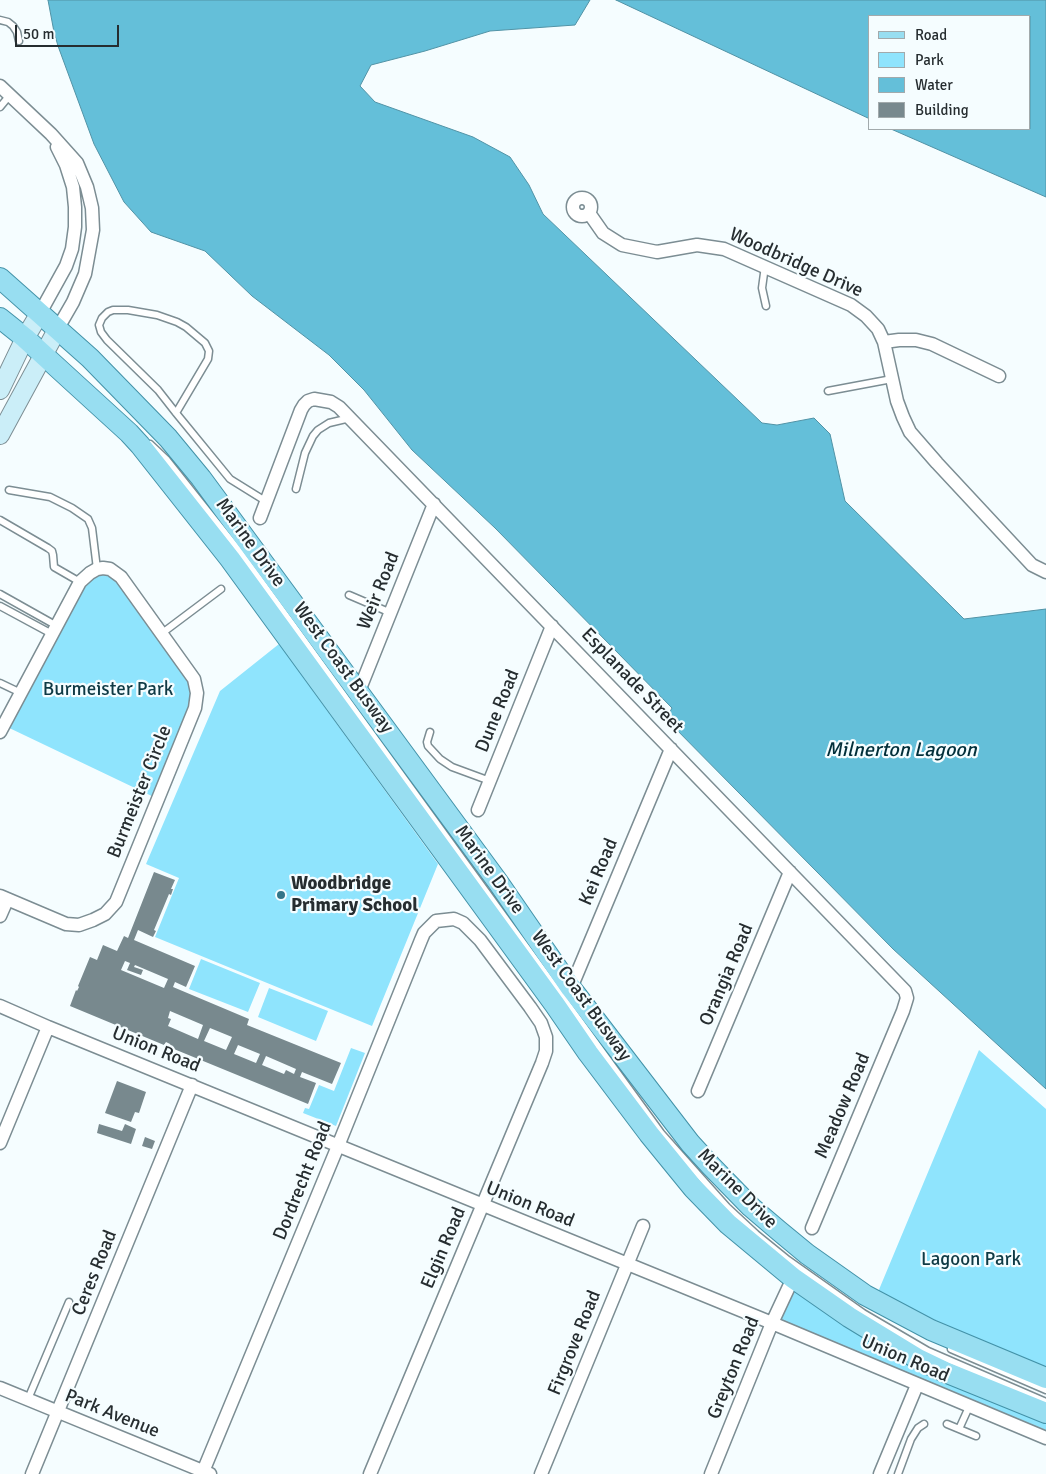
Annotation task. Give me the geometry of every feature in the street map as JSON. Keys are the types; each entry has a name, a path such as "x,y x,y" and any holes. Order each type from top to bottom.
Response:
{"main road":[{"name":"Marine Drive","path":"0,278 97,364 178,449 222,505 498,882 563,997 588,1053 648,1134 693,1188 728,1224 793,1278 856,1321 918,1359 1046,1413"},
{"path":"0,390 25,338 40,313"},
{"name":"Marine Drive","path":"0,318 25,338 140,445 563,997 711,1166 778,1230 807,1254 866,1295 931,1330 1046,1378"},
{"path":"0,435 58,328"}],"street":[{"path":"0,86 51,134 77,162 89,194 94,230 84,274 73,302 58,328"},
{"path":"40,313 66,266 72,249 75,227 72,187 66,165 51,134"},
{"name":"Woodbridge Drive","path":"589,213 603,233 614,241 632,248 658,252 697,245 724,249 851,306 866,316 878,329 884,342 892,379 903,417 910,432 1032,565 1046,572"},
{"path":"884,342 916,340 932,344 999,376"},
{"name":"Esplanade Street","path":"266,502 301,410 308,401 314,399 331,402 339,407 906,991 907,998"},
{"path":"260,518 266,502"},
{"name":"Weir Road","path":"359,691 434,504"},
{"path":"0,732 80,582 97,569"},
{"name":"Burmeister Circle","path":"0,916 3,898 66,924 79,925 105,914 116,902 195,708 197,693 194,679 121,577 110,569 97,569"},
{"name":"Dune Road","path":"478,810 552,626"},
{"name":"Kei Road","path":"563,997 672,749"},
{"name":"Orangia Road","path":"698,1091 790,872"},
{"name":"Dordrecht Road","path":"205,1473 424,932 436,921 454,919"},
{"name":"Elgin Road","path":"370,1474 546,1051 546,1038 541,1023 530,1007 480,940 462,923 454,919"},
{"name":"Meadow Road","path":"812,1228 907,998"},
{"name":"Union Road","path":"0,1006 772,1323 1046,1438"},
{"path":"0,1143 48,1027"},
{"name":"Ceres Road","path":"32,1474 192,1085"},
{"name":"Firgrove Road","path":"541,1474 644,1226"},
{"name":"Greyton Road","path":"711,1474 772,1323 793,1278"},
{"path":"880,1474 917,1385"},
{"name":"Park Avenue","path":"0,1388 205,1473"}],"lane":[{"path":"0,20 8,22 13,26 19,41"},
{"path":"0,107 10,95"},
{"path":"765,266 762,288 766,306"},
{"path":"176,413 208,359 209,351 205,343 186,327 157,315 128,310 108,312 102,318 99,325 101,332 107,340 158,390 176,413 230,479 266,502"},
{"path":"828,391 892,379"},
{"path":"296,490 305,453 313,436 318,430 329,423 350,418"},
{"path":"9,490 56,499 88,519 92,528 97,569"},
{"path":"0,520 52,551 54,567 80,582"},
{"path":"161,634 221,589"},
{"path":"0,594 54,630"},
{"path":"348,594 391,613"},
{"path":"0,606 54,630"},
{"path":"0,683 21,693"},
{"path":"430,732 427,742 428,746 440,759 490,782"},
{"name":"West Coast Busway","path":"563,997 661,1134 727,1208 756,1234 818,1282 863,1313 906,1339 928,1351 1046,1402"},
{"path":"866,1295 907,1326"},
{"path":"27,1400 70,1302"},
{"path":"943,1346 1046,1390"},
{"path":"959,1429 969,1407"},
{"path":"898,1474 911,1439 918,1428 924,1424"},
{"path":"947,1424 976,1436"},
{"path":"896,1435 911,1439"}],"green space":[{"name":"Burmeister Park","path":"110,569 197,693 158,799 3,725 80,582"},
{"name":"Woodbridge Primary School","path":"279,644 438,864 372,1026 155,937 179,878 146,864 220,691"},
{"path":"201,959 260,983 248,1012 189,989"},
{"path":"269,988 328,1011 316,1041 258,1017"},
{"path":"351,1048 365,1053 336,1126 303,1113 305,1108 309,1109 319,1085 334,1091"},
{"name":"Lagoon Park","path":"979,1050 1046,1109 1046,1372 934,1324 878,1292"},
{"path":"793,1278 1046,1413 1046,1438 772,1323"}],"water":[{"name":"Milnerton Lagoon","path":"48,0 590,0 575,25 490,31 371,65 360,86 375,102 473,137 510,157 529,185 543,214 762,423 777,425 814,418 830,434 845,501 964,619 1046,609 1046,1089 893,949 666,719 672,708 495,528 412,450 364,390 329,355 252,296 205,251 151,232 124,202 94,144 58,46"},
{"path":"616,0 1046,0 1046,197 893,130 1031,130 1031,15 868,15 868,118"}],"building":[{"path":"154,872 175,880 171,889 173,889 171,895 169,894 154,930 156,931 153,937 138,930 134,940 195,966 186,987 175,982 173,987 249,1019 247,1025 341,1063 332,1084 302,1072 300,1077 316,1083 308,1104 169,1047 170,1044 166,1042 164,1045 70,1006 90,957 97,960 103,945 117,951 124,936 128,938","holes":["125,961 130,963 127,970 141,975 143,970 134,967 135,965 168,979 164,988 121,970","170,1011 203,1025 198,1039 168,1026 171,1019 168,1018","210,1028 232,1037 226,1050 204,1041","238,1045 260,1054 256,1063 234,1054","266,1056 296,1069 294,1074 286,1070 284,1074 262,1065"]},
{"path":"117,1081 146,1092 139,1113 135,1112 131,1122 105,1113"},
{"path":"99,1124 122,1131 125,1124 136,1129 131,1144 97,1133"},
{"path":"145,1137 155,1141 152,1149 142,1146"}],"place":[{"name":"Woodbridge Primary School","path":"281,895"}]}
